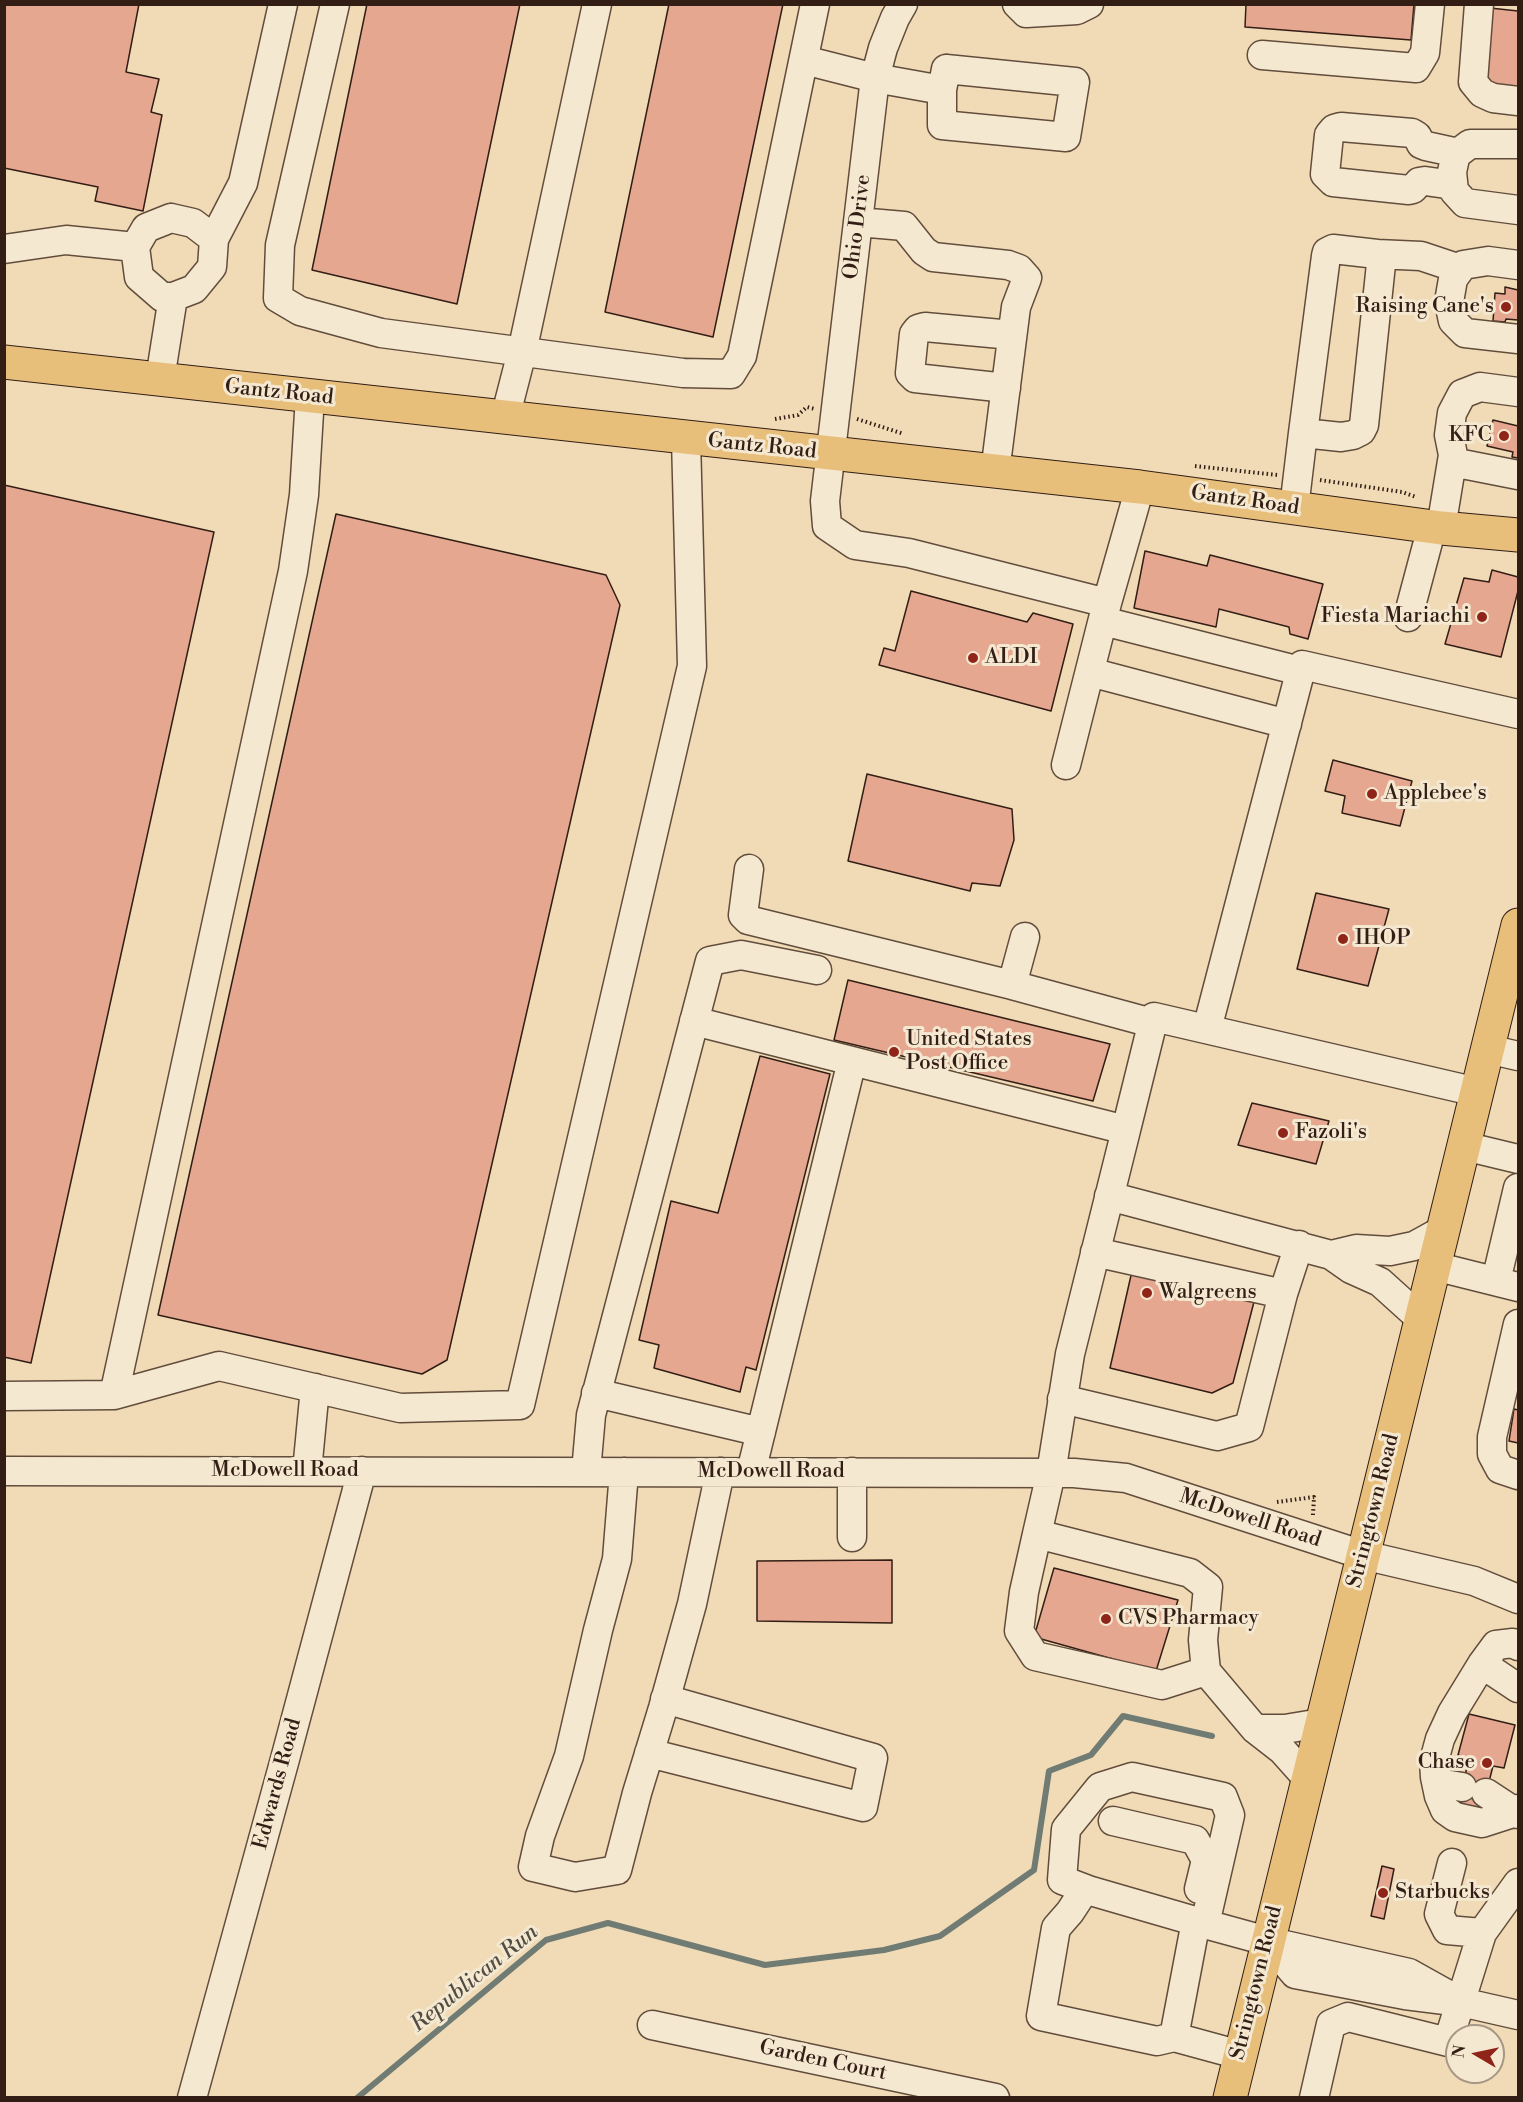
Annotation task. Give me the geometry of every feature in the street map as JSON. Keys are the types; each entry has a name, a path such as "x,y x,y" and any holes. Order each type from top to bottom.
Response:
{"main road":[{"name":"Gantz Road","path":"4,362 1140,488 1436,527 1518,535"},
{"name":"Stringtown Road","path":"1230,2097 1477,1092 1503,1052 1518,925"}],"street":[{"path":"214,238 193,223 171,218 146,228 135,247 138,278 162,297 173,297 194,289 212,267 214,238 243,183 283,4"},
{"path":"334,4 280,245 278,298 300,311 381,333 683,373 731,374 742,356 815,4"},
{"path":"505,418 522,352 597,4"},
{"name":"Ohio Drive","path":"903,4 883,48 875,78 825,501 827,526 855,544 909,553 1105,612"},
{"path":"1017,4 1026,13 1077,10 1089,4"},
{"path":"1262,55 1416,68 1425,53 1430,4"},
{"path":"1479,4 1473,82 1482,93 1493,98 1518,101"},
{"path":"804,60 875,78 942,90"},
{"path":"946,69 1075,82 1066,137 942,124 942,90 946,69"},
{"path":"1453,185 1425,181 1419,182 1409,190 1333,182 1325,174 1329,135 1334,129 1341,127 1412,133 1426,146 1458,153"},
{"path":"1518,144 1470,144 1458,153 1452,172 1454,191 1464,203 1518,210"},
{"path":"858,222 904,226 924,251 933,257 1008,265 1018,269 1027,278 1016,307 996,472"},
{"path":"4,249 66,240 135,247"},
{"path":"1294,508 1327,252 1333,249 1421,256 1460,269"},
{"path":"1303,434 1347,436 1361,431 1364,425 1381,264 1381,259 1377,254"},
{"path":"1518,266 1488,261 1463,265 1453,279 1449,302 1453,321 1465,333 1518,339"},
{"path":"160,379 173,297"},
{"path":"1006,388 915,378 910,373 914,334 918,329 925,327 1012,335"},
{"path":"1408,617 1436,527 1452,462 1449,435 1452,413 1462,394 1479,387 1518,392"},
{"path":"114,1395 292,571 304,495 310,396"},
{"path":"4,1396 114,1395 219,1366 400,1408 520,1405 692,666 686,439"},
{"path":"1452,462 1518,475"},
{"path":"1066,765 1105,612 1140,488"},
{"path":"1105,612 1300,671"},
{"path":"1207,1029 1302,665 1518,714"},
{"path":"1090,672 1287,724"},
{"path":"749,869 743,915 748,920 1012,985 1152,1023"},
{"path":"741,955 748,920"},
{"path":"1012,985 1024,937"},
{"path":"586,1472 591,1415 596,1394 710,961 741,955 817,970"},
{"path":"1206,1671 1162,1684 1035,1656 1019,1632 1024,1592 1051,1473 1070,1354 1154,1017 1477,1092"},
{"path":"694,1021 1126,1130"},
{"path":"751,1472 852,1060"},
{"path":"1464,1146 1518,1159"},
{"path":"1434,1266 1507,1284 1518,1188"},
{"path":"1109,1196 1331,1255 1351,1269 1380,1282 1421,1319"},
{"path":"1331,1255 1356,1249 1390,1251 1406,1248 1443,1230"},
{"path":"1062,1399 1217,1436 1249,1426 1283,1294 1299,1245"},
{"path":"1095,1251 1283,1294"},
{"path":"1518,1324 1492,1437 1492,1454 1500,1469 1518,1475"},
{"path":"307,1471 315,1388"},
{"path":"596,1394 761,1432"},
{"name":"McDowell Road","path":"4,1471 1051,1473 1126,1478 1363,1555 1474,1581 1518,1599"},
{"name":"Edwards Road","path":"192,2097 362,1471"},
{"path":"624,1472 617,1559 569,1756 540,1836 533,1867 574,1877 617,1870 636,1793 692,1604 720,1472"},
{"path":"852,1472 852,1537"},
{"path":"1037,1534 1190,1573 1208,1587 1203,1640 1206,1671 1255,1729 1282,1750 1308,1778"},
{"path":"1518,1646 1513,1643 1496,1645 1482,1664 1452,1713 1440,1739 1434,1761 1439,1796 1445,1810 1455,1817 1482,1823 1518,1812"},
{"path":"1482,1664 1518,1688"},
{"path":"649,1754 863,1807 873,1758 665,1699"},
{"path":"1255,1729 1321,1723"},
{"path":"1198,1922 1230,1815 1223,1797 1132,1777 1100,1787 1066,1829 1062,1880 1085,1889 1198,1922 1267,1941 1295,1974 1405,1995 1461,2002 1518,2015"},
{"path":"1435,1777 1444,1784 1474,1790 1518,1812"},
{"path":"1113,1821 1195,1840 1206,1860 1198,1922 1174,2037"},
{"path":"1452,1863 1439,1914 1447,1930 1482,1934"},
{"path":"1314,2097 1331,2024 1348,2017 1448,2042 1482,1934 1518,1883"},
{"path":"1085,1889 1056,1928 1041,2016 1157,2042 1174,2037 1239,2055"},
{"name":"Garden Court","path":"652,2025 994,2097"}],"building":[{"path":"4,4 139,4 126,72 159,79 151,112 162,115 143,211 95,201 98,187 4,168"},
{"path":"367,4 520,4 457,304 312,270"},
{"path":"669,4 783,4 713,337 605,312"},
{"path":"1246,4 1414,4 1411,40 1245,27"},
{"path":"1490,8 1518,11 1518,95 1483,86"},
{"name":"Raising Cane's","path":"1505,287 1518,290 1518,320 1493,321 1495,293 1505,294"},
{"name":"KFC","path":"1493,420 1518,426 1518,458 1512,457 1513,452 1487,446"},
{"path":"4,485 214,532 31,1363 4,1357"},
{"path":"336,514 606,575 620,605 447,1360 422,1374 158,1315"},
{"path":"1145,551 1207,566 1210,555 1323,584 1308,639 1290,634 1289,627 1219,609 1216,627 1134,608"},
{"name":"Fiesta Mariachi","path":"1492,570 1518,577 1518,591 1501,657 1445,644 1464,578 1489,582"},
{"name":"ALDI","path":"911,591 1027,622 1033,613 1073,624 1051,711 879,665 884,648 895,651"},
{"name":"Applebee's","path":"1333,760 1412,781 1400,826 1342,813 1345,796 1325,791"},
{"path":"867,774 1012,809 1014,840 1000,886 972,883 970,891 848,861"},
{"name":"IHOP","path":"1316,893 1389,909 1368,986 1297,969"},
{"path":"848,980 1110,1044 1093,1101 834,1040"},
{"path":"760,1056 830,1074 756,1370 746,1367 740,1392 654,1368 659,1345 639,1340 671,1201 718,1213"},
{"name":"Fazoli's","path":"1252,1103 1329,1121 1316,1164 1238,1145"},
{"name":"Walgreens","path":"1132,1271 1255,1298 1233,1383 1212,1393 1110,1368"},
{"path":"1514,1409 1518,1410 1518,1443 1509,1441"},
{"path":"892,1560 892,1623 757,1621 757,1561"},
{"name":"CVS Pharmacy","path":"1054,1568 1178,1600 1156,1671 1034,1637"},
{"name":"Chase","path":"1469,1714 1515,1725 1504,1768 1493,1766 1480,1817 1456,1812 1469,1759 1458,1755"},
{"name":"Starbucks","path":"1382,1866 1394,1869 1384,1919 1371,1916"}],"waterway":[{"name":"Republican Run","path":"357,2098 546,1940 608,1923 765,1965 884,1950 940,1936 1034,1870 1049,1771 1091,1755 1123,1716 1212,1736"}],"place":[{"name":"Raising Cane's","path":"1506,307"},
{"name":"KFC","path":"1504,436"},
{"name":"Fiesta Mariachi","path":"1482,617"},
{"name":"ALDI","path":"973,658"},
{"name":"Applebee's","path":"1372,794"},
{"name":"IHOP","path":"1343,939"},
{"name":"United States Post Office","path":"894,1052"},
{"name":"Fazoli's","path":"1283,1133"},
{"name":"Walgreens","path":"1147,1293"},
{"name":"CVS Pharmacy","path":"1106,1619"},
{"name":"Chase","path":"1487,1763"},
{"name":"Starbucks","path":"1383,1893"}]}
